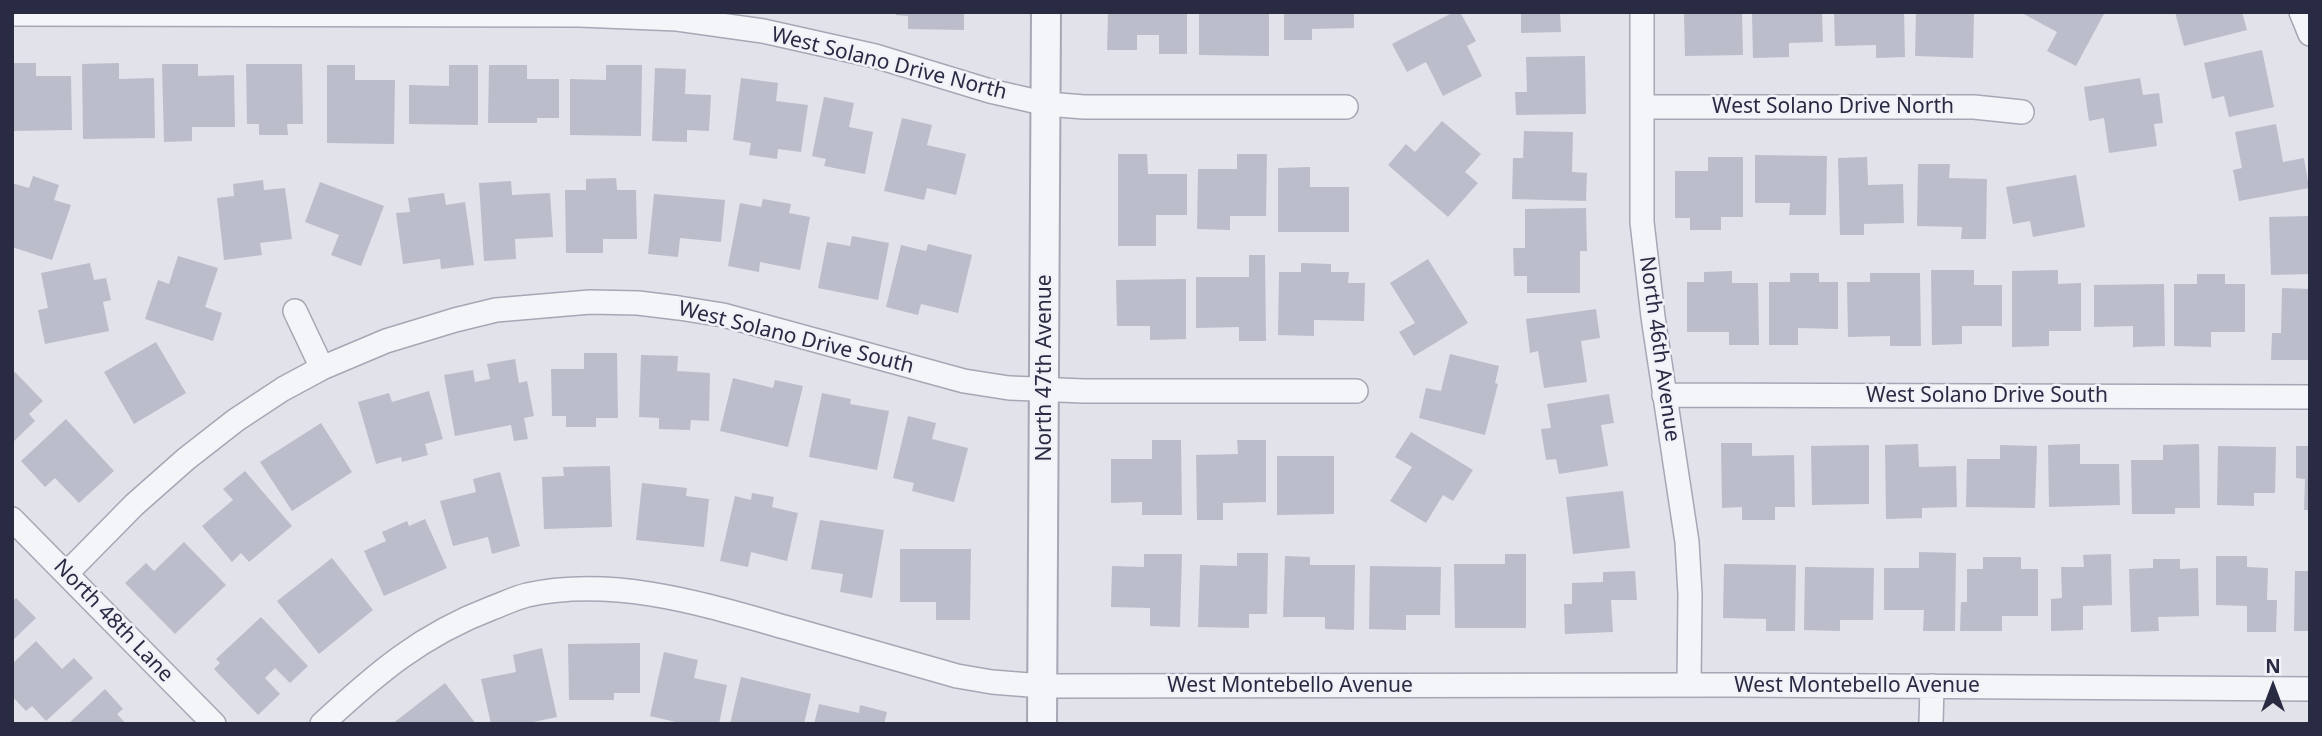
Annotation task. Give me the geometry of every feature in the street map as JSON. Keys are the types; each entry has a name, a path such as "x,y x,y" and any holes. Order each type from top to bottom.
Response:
{"street":[{"name":"North 47th Avenue","path":"1042,724 1046,12"},
{"name":"North 46th Avenue","path":"1643,12 1642,222 1664,395 1687,542 1690,594 1689,685"},
{"path":"2301,12 2310,34"},
{"name":"West Solano Drive North","path":"12,14 580,15 677,19 763,31 850,51 990,91 1047,104 1084,107 1346,107"},
{"name":"West Solano Drive North","path":"1643,107 1975,107 2022,112"},
{"name":"West Solano Drive South","path":"67,573 134,505 187,458 236,420 283,389 322,368 386,341 496,310 590,302 638,303 723,316 964,381 1009,388 1084,391 1356,391"},
{"path":"295,311 322,368"},
{"name":"West Solano Drive South","path":"1664,395 2310,397"},
{"name":"North 48th Lane","path":"12,519 214,724"},
{"name":"West Montebello Avenue","path":"321,724 393,661 445,628 524,596 588,589 622,589 699,603 957,676 1042,686 1689,685 2310,690"},
{"path":"1931,686 1931,724"}],"building":[{"path":"896,12 964,12 964,30 908,29 908,16 896,15"},
{"path":"1108,12 1187,12 1187,54 1159,54 1159,35 1137,35 1137,50 1107,50"},
{"path":"1199,12 1269,12 1269,56 1199,55"},
{"path":"1284,12 1354,12 1354,28 1312,29 1312,40 1284,40"},
{"path":"1454,12 1460,12 1476,41 1467,46 1482,76 1443,96 1426,62 1407,72 1392,44"},
{"path":"1521,12 1560,12 1561,32 1521,33"},
{"path":"1684,12 1742,12 1743,55 1685,56"},
{"path":"1752,12 1822,12 1823,42 1789,43 1789,57 1753,58"},
{"path":"1834,12 1904,12 1905,57 1876,58 1876,45 1835,46"},
{"path":"1916,12 1974,12 1973,58 1915,56"},
{"path":"2020,12 2105,12 2076,66 2047,51 2057,32"},
{"path":"2175,12 2242,12 2247,30 2184,46"},
{"path":"2262,50 2274,107 2229,117 2224,96 2212,99 2204,63"},
{"path":"1585,56 1586,114 1516,115 1515,92 1527,92 1526,57"},
{"path":"12,63 36,63 36,76 71,76 72,130 12,131"},
{"path":"119,63 119,79 154,78 155,138 83,139 82,64"},
{"path":"162,64 198,64 198,76 234,75 235,127 192,127 192,141 164,142"},
{"path":"246,64 302,64 303,124 287,124 288,135 259,135 259,124 247,124"},
{"path":"327,65 355,65 355,80 395,80 394,144 327,143"},
{"path":"449,65 478,65 478,125 409,124 409,85 449,86"},
{"path":"489,65 527,65 527,79 559,79 559,118 537,118 537,123 488,123"},
{"path":"606,65 642,65 641,136 570,135 570,79 606,80"},
{"path":"655,68 686,69 685,94 711,95 709,131 687,130 687,142 652,141"},
{"path":"741,78 778,83 776,101 808,105 801,152 778,149 777,159 749,155 751,143 733,140"},
{"path":"2140,78 2143,95 2159,93 2163,123 2154,124 2157,146 2109,153 2104,118 2089,121 2084,87"},
{"path":"824,97 854,103 849,127 873,132 865,174 824,166 826,159 812,156"},
{"path":"902,118 932,125 927,145 966,154 956,195 927,188 924,200 884,191"},
{"path":"1442,121 1481,154 1465,172 1478,183 1448,217 1388,165 1406,144 1415,152"},
{"path":"2276,124 2283,162 2304,158 2309,188 2239,201 2233,170 2242,168 2235,132"},
{"path":"1524,131 1573,132 1572,172 1587,173 1586,201 1512,199 1513,158 1523,158"},
{"path":"1118,154 1147,154 1148,174 1187,174 1187,215 1156,215 1156,246 1118,246"},
{"path":"1237,154 1267,154 1266,216 1230,216 1230,230 1197,229 1198,169 1237,169"},
{"path":"1755,155 1827,156 1826,215 1789,215 1790,203 1755,203"},
{"path":"1708,157 1743,157 1743,217 1721,217 1721,230 1690,230 1690,218 1675,218 1675,171 1708,171"},
{"path":"1867,157 1868,185 1903,184 1904,223 1864,224 1864,235 1840,235 1838,158"},
{"path":"1918,164 1950,164 1949,178 1987,179 1986,239 1961,239 1962,227 1917,226"},
{"path":"1310,167 1310,187 1349,187 1349,232 1278,232 1278,168"},
{"path":"2076,175 2085,227 2033,237 2030,221 2013,224 2006,187"},
{"path":"33,176 59,185 54,200 71,205 52,260 12,247 12,183 29,188"},
{"path":"616,178 617,190 636,190 637,239 603,239 603,253 566,253 565,190 586,190 586,179"},
{"path":"263,180 264,190 285,188 292,239 260,243 262,255 224,260 217,198 234,196 233,184"},
{"path":"511,181 512,195 550,193 553,237 515,239 516,259 484,261 479,183"},
{"path":"320,182 384,206 361,266 331,255 339,235 305,222"},
{"path":"444,193 446,205 465,202 474,265 441,269 440,259 403,264 396,213 410,212 408,198"},
{"path":"654,194 725,200 721,242 680,238 678,257 648,254"},
{"path":"763,199 791,204 789,213 810,217 800,270 760,262 759,272 728,266 740,203 761,207"},
{"path":"1586,208 1587,251 1580,251 1580,293 1527,293 1527,276 1514,276 1513,248 1525,248 1525,209"},
{"path":"2310,216 2310,274 2271,275 2269,217"},
{"path":"852,236 889,243 878,300 818,288 827,242 850,246"},
{"path":"928,244 972,255 958,313 921,304 918,315 886,307 901,245 926,251"},
{"path":"1249,255 1265,255 1266,341 1239,341 1239,327 1196,328 1196,277 1249,277"},
{"path":"178,256 218,268 205,307 222,313 213,341 145,319 158,280 169,284"},
{"path":"1428,259 1468,323 1414,356 1399,332 1415,323 1390,283"},
{"path":"90,263 94,280 106,278 111,300 103,302 109,331 45,344 38,310 48,308 41,273"},
{"path":"1301,263 1331,264 1331,272 1349,272 1348,283 1365,283 1364,321 1314,320 1314,336 1278,335 1279,272 1301,272"},
{"path":"1931,270 1974,270 1974,285 2002,285 2002,326 1962,326 1962,344 1932,345"},
{"path":"2058,270 2058,284 2081,283 2081,331 2049,331 2049,346 2012,347 2012,271"},
{"path":"1732,271 1732,283 1758,283 1759,345 1729,345 1729,332 1687,332 1687,282 1704,282 1704,272"},
{"path":"1790,273 1819,273 1819,282 1838,282 1838,329 1798,328 1798,345 1769,345 1769,282 1790,282"},
{"path":"1870,273 1920,273 1921,346 1890,346 1890,336 1848,337 1847,282 1870,282"},
{"path":"2197,274 2225,274 2225,284 2245,284 2245,332 2211,332 2211,347 2174,346 2174,284 2197,284"},
{"path":"1186,279 1186,339 1150,340 1150,326 1117,326 1116,280"},
{"path":"2164,284 2165,346 2133,347 2133,326 2094,327 2094,285"},
{"path":"2282,288 2310,289 2310,360 2271,360 2272,333 2281,333"},
{"path":"1596,309 1600,338 1581,341 1587,382 1544,388 1538,351 1530,353 1526,319"},
{"path":"156,342 186,393 134,424 104,372"},
{"path":"584,353 617,353 618,418 596,418 596,427 566,427 566,416 552,416 551,369 584,369"},
{"path":"1450,354 1499,366 1495,383 1498,384 1485,435 1419,418 1426,388 1441,391"},
{"path":"641,355 678,356 677,371 710,373 709,421 691,420 690,430 659,429 659,418 639,417"},
{"path":"515,359 519,383 527,381 534,416 524,418 528,439 514,441 511,425 455,436 444,375 473,370 475,382 490,379 487,364"},
{"path":"15,372 43,401 29,414 35,421 12,443 12,375"},
{"path":"733,378 773,388 775,380 803,386 788,447 720,431"},
{"path":"429,391 443,439 425,444 428,455 402,462 401,457 376,464 358,402 389,393 392,402"},
{"path":"822,393 851,399 850,404 889,411 877,470 809,457"},
{"path":"1609,394 1614,423 1601,425 1608,466 1559,474 1556,459 1546,460 1541,429 1551,428 1547,404"},
{"path":"908,416 936,423 932,439 968,448 954,502 912,491 914,483 893,478"},
{"path":"66,419 114,471 79,503 55,478 45,487 21,461"},
{"path":"321,423 352,472 292,511 260,462"},
{"path":"1411,432 1473,470 1453,501 1443,495 1426,523 1390,501 1412,467 1395,457"},
{"path":"1152,440 1181,440 1182,515 1142,515 1142,502 1111,503 1111,459 1152,459"},
{"path":"1237,440 1266,440 1266,502 1223,503 1223,520 1197,520 1196,455 1238,454"},
{"path":"1721,443 1752,443 1752,456 1794,455 1795,507 1775,507 1775,520 1742,520 1742,507 1722,508"},
{"path":"1918,444 1919,467 1956,466 1957,507 1922,508 1922,518 1886,519 1885,445"},
{"path":"2080,444 2080,464 2119,464 2120,505 2049,507 2048,445"},
{"path":"2199,444 2200,508 2175,508 2175,514 2132,514 2131,460 2163,460 2163,445"},
{"path":"1869,445 1869,504 1812,505 1811,446"},
{"path":"2000,445 2037,446 2035,508 1966,507 1967,459 2000,459"},
{"path":"2218,446 2276,447 2275,493 2254,493 2254,506 2217,505"},
{"path":"2296,446 2310,446 2310,510 2304,510 2305,479 2296,478"},
{"path":"1277,456 1334,456 1334,514 1277,515"},
{"path":"610,466 612,527 544,529 542,477 564,476 563,467"},
{"path":"245,471 292,526 249,562 241,553 232,562 202,526 233,500 223,489"},
{"path":"500,472 520,546 492,554 488,537 453,546 440,501 476,492 473,479"},
{"path":"642,483 687,488 686,496 709,499 704,547 636,540"},
{"path":"1623,491 1630,548 1573,554 1566,497"},
{"path":"752,493 774,497 772,507 798,513 787,561 751,552 748,567 720,561 735,496 751,500"},
{"path":"425,519 447,568 384,596 364,551 386,541 382,532 407,521 409,526"},
{"path":"820,520 884,530 872,598 840,592 843,574 811,569"},
{"path":"184,542 226,585 175,634 125,583 146,563 154,571"},
{"path":"900,549 971,549 970,620 936,620 936,602 900,602"},
{"path":"1919,552 1956,553 1955,631 1923,631 1924,610 1884,610 1884,568 1919,568"},
{"path":"1237,553 1268,553 1267,614 1249,614 1249,628 1198,627 1200,565 1237,566"},
{"path":"1144,554 1182,554 1180,627 1150,626 1150,608 1111,607 1112,566 1144,567"},
{"path":"1505,554 1526,554 1526,628 1455,628 1454,564 1505,564"},
{"path":"2111,554 2112,605 2083,606 2083,630 2051,631 2051,599 2062,598 2061,567 2084,567 2083,555"},
{"path":"1285,556 1310,557 1310,565 1355,565 1354,630 1325,629 1325,617 1283,617"},
{"path":"2216,556 2247,556 2247,567 2268,568 2267,600 2277,600 2276,632 2247,632 2247,606 2216,605"},
{"path":"1983,557 2021,557 2021,569 2038,569 2038,616 2002,616 2002,631 1960,631 1961,602 1967,602 1967,569 1983,569"},
{"path":"332,558 373,610 319,654 277,601"},
{"path":"2153,559 2180,559 2180,569 2198,568 2199,616 2158,617 2159,631 2131,632 2129,569 2153,568"},
{"path":"1724,564 1796,565 1795,631 1766,631 1766,619 1723,618"},
{"path":"1370,566 1441,567 1440,615 1406,615 1406,630 1369,629"},
{"path":"1805,567 1874,568 1873,620 1840,620 1840,631 1804,630"},
{"path":"1635,571 1637,600 1611,600 1613,632 1565,634 1564,604 1572,604 1572,583 1603,582 1603,572"},
{"path":"2295,571 2310,571 2310,631 2294,631"},
{"path":"16,598 36,618 12,641 12,602"},
{"path":"261,617 308,666 290,683 275,668 265,678 280,694 258,715 214,669 220,663 216,659"},
{"path":"36,641 62,669 74,658 93,678 46,721 32,706 26,711 12,696 12,664"},
{"path":"640,643 640,693 614,693 614,700 569,700 568,644"},
{"path":"542,648 557,717 524,724 491,724 481,679 516,672 513,655"},
{"path":"664,652 698,660 694,678 727,685 719,724 684,724 650,716"},
{"path":"741,677 811,694 804,724 730,724"},
{"path":"445,683 476,724 392,724"},
{"path":"105,689 123,709 117,714 126,724 68,724"},
{"path":"819,704 859,713 860,705 887,712 884,724 814,724"}]}
